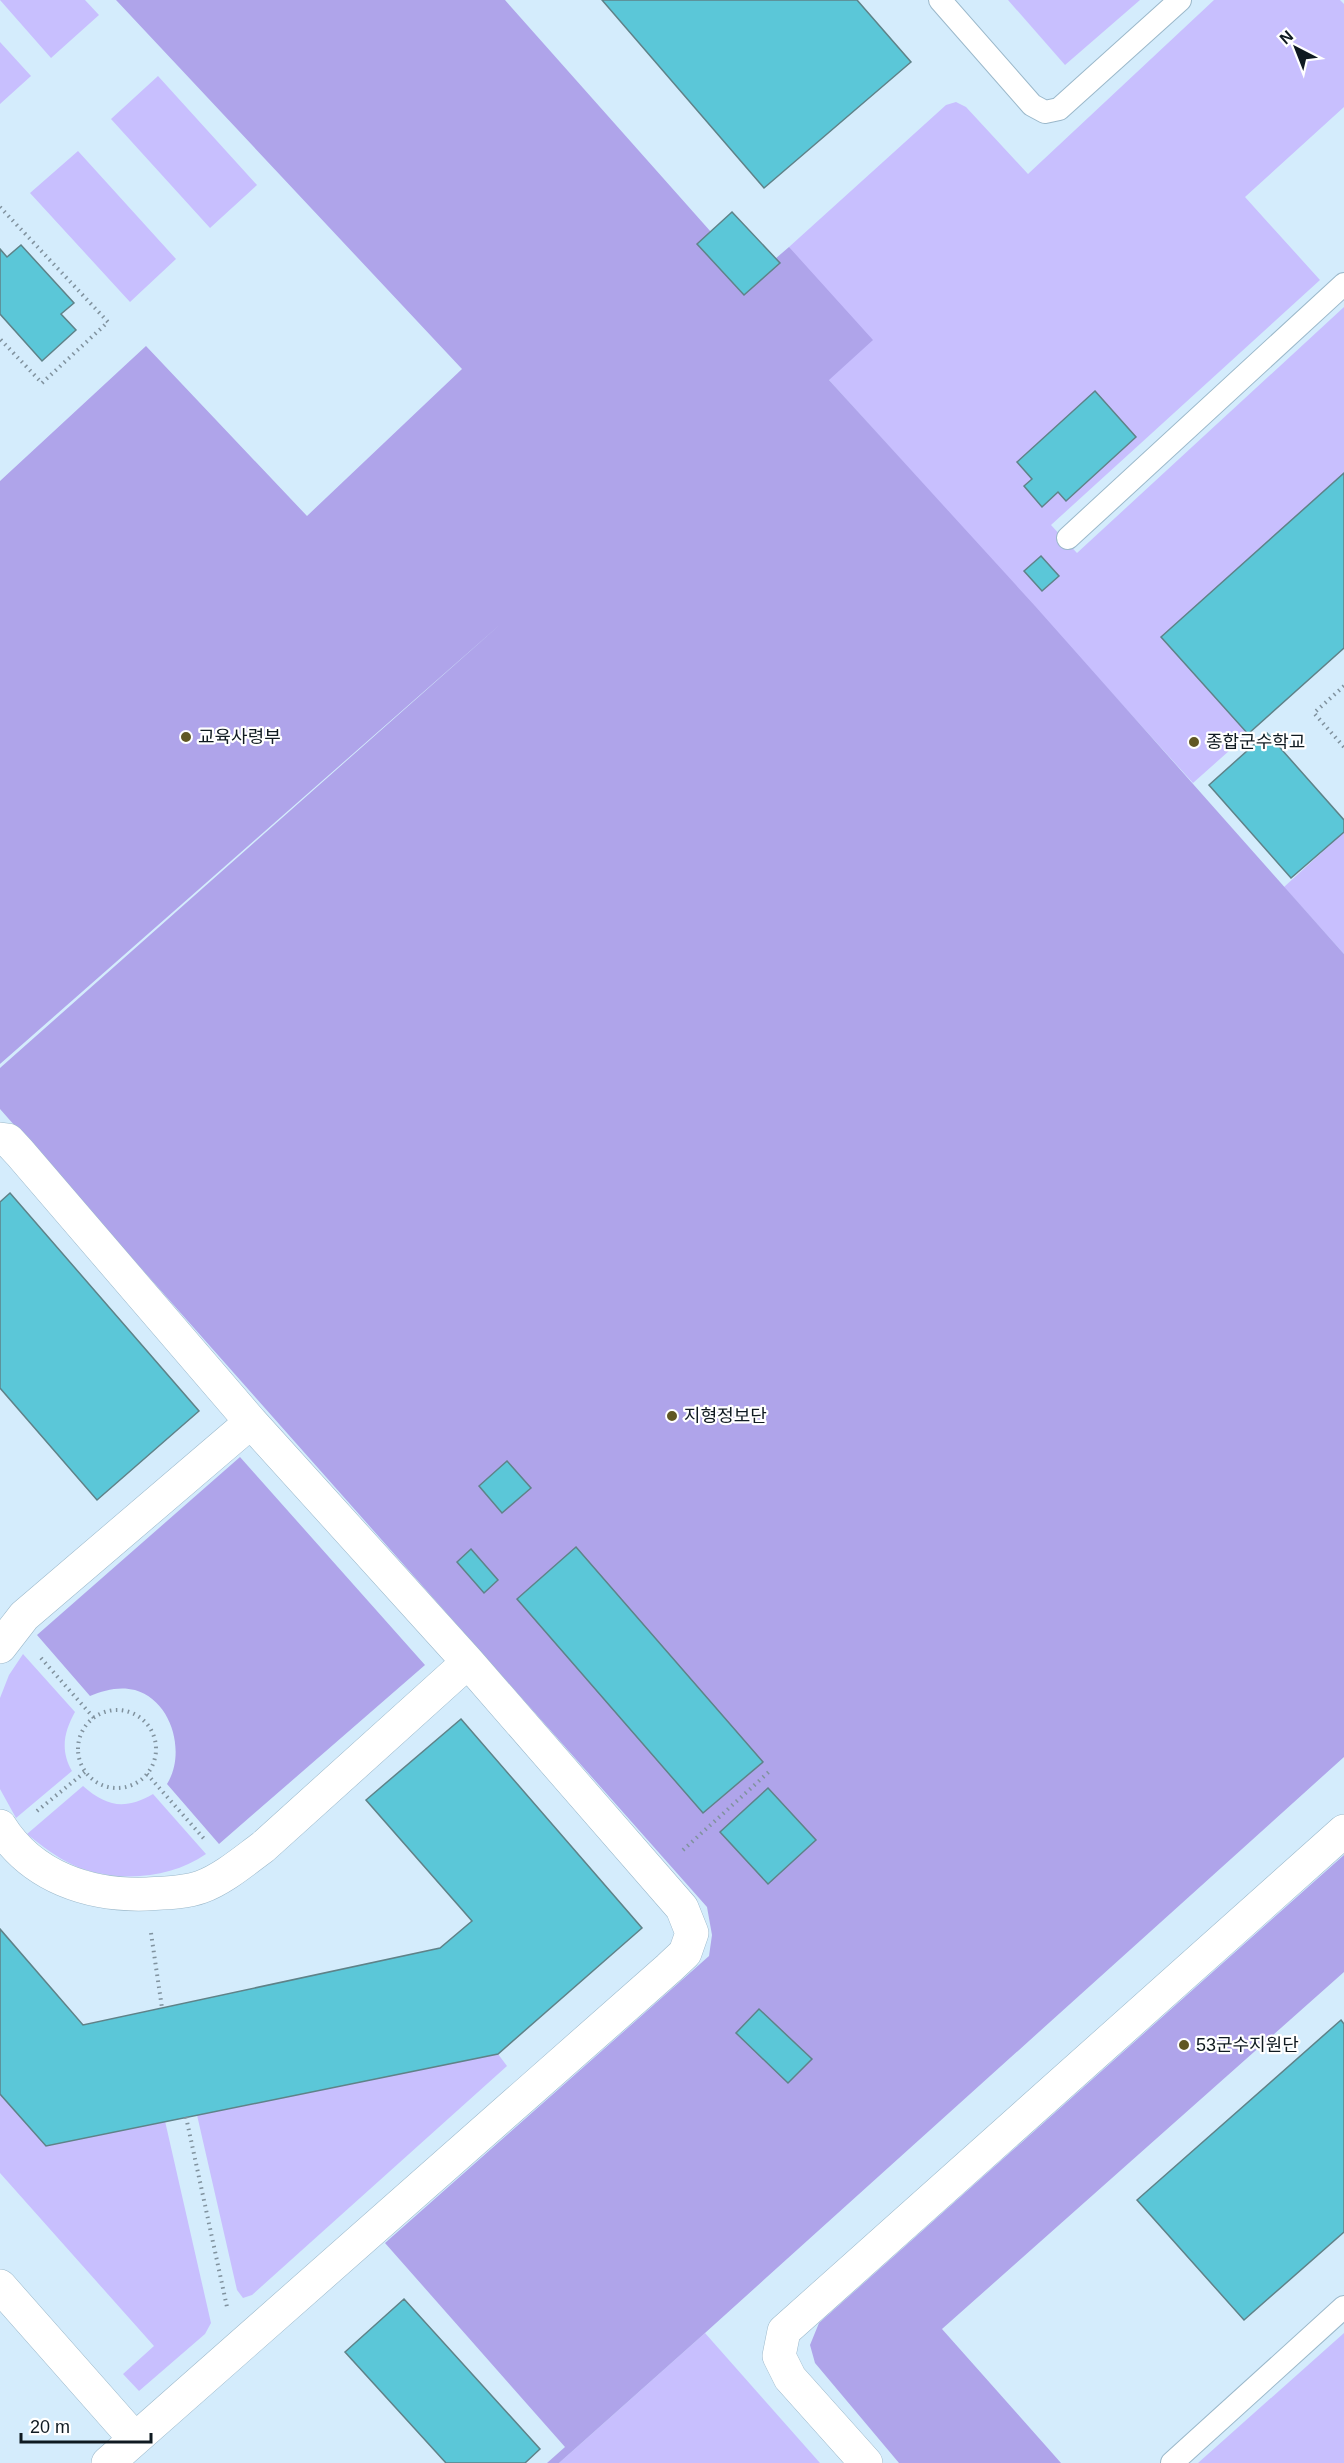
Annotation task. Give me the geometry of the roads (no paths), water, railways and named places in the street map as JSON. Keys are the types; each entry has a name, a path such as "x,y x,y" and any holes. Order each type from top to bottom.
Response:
{"street":[{"path":"0,1139 8,1140 20,1153 251,1422 468,1662 682,1908 692,1933 685,1953 108,2463"},
{"path":"7,1638 24,1616 251,1422"},
{"path":"3,1832 33,1863 63,1881 93,1890 132,1895 171,1893 202,1887 263,1847 468,1662"},
{"path":"866,2463 790,2378 779,2356 784,2331 1344,1831"},
{"path":"0,2286 135,2439"}],"lane":[{"path":"940,0 1032,105 1045,112 1059,109 1180,0"},
{"path":"1068,538 1344,284"},
{"path":"1172,2463 1344,2307"}],"place":[{"name":"교육사령부","path":"186,737"},
{"name":"종합군수학교","path":"1194,742"},
{"name":"지형정보단","path":"672,1416"},
{"name":"53군수지원단","path":"1184,2045"}]}
